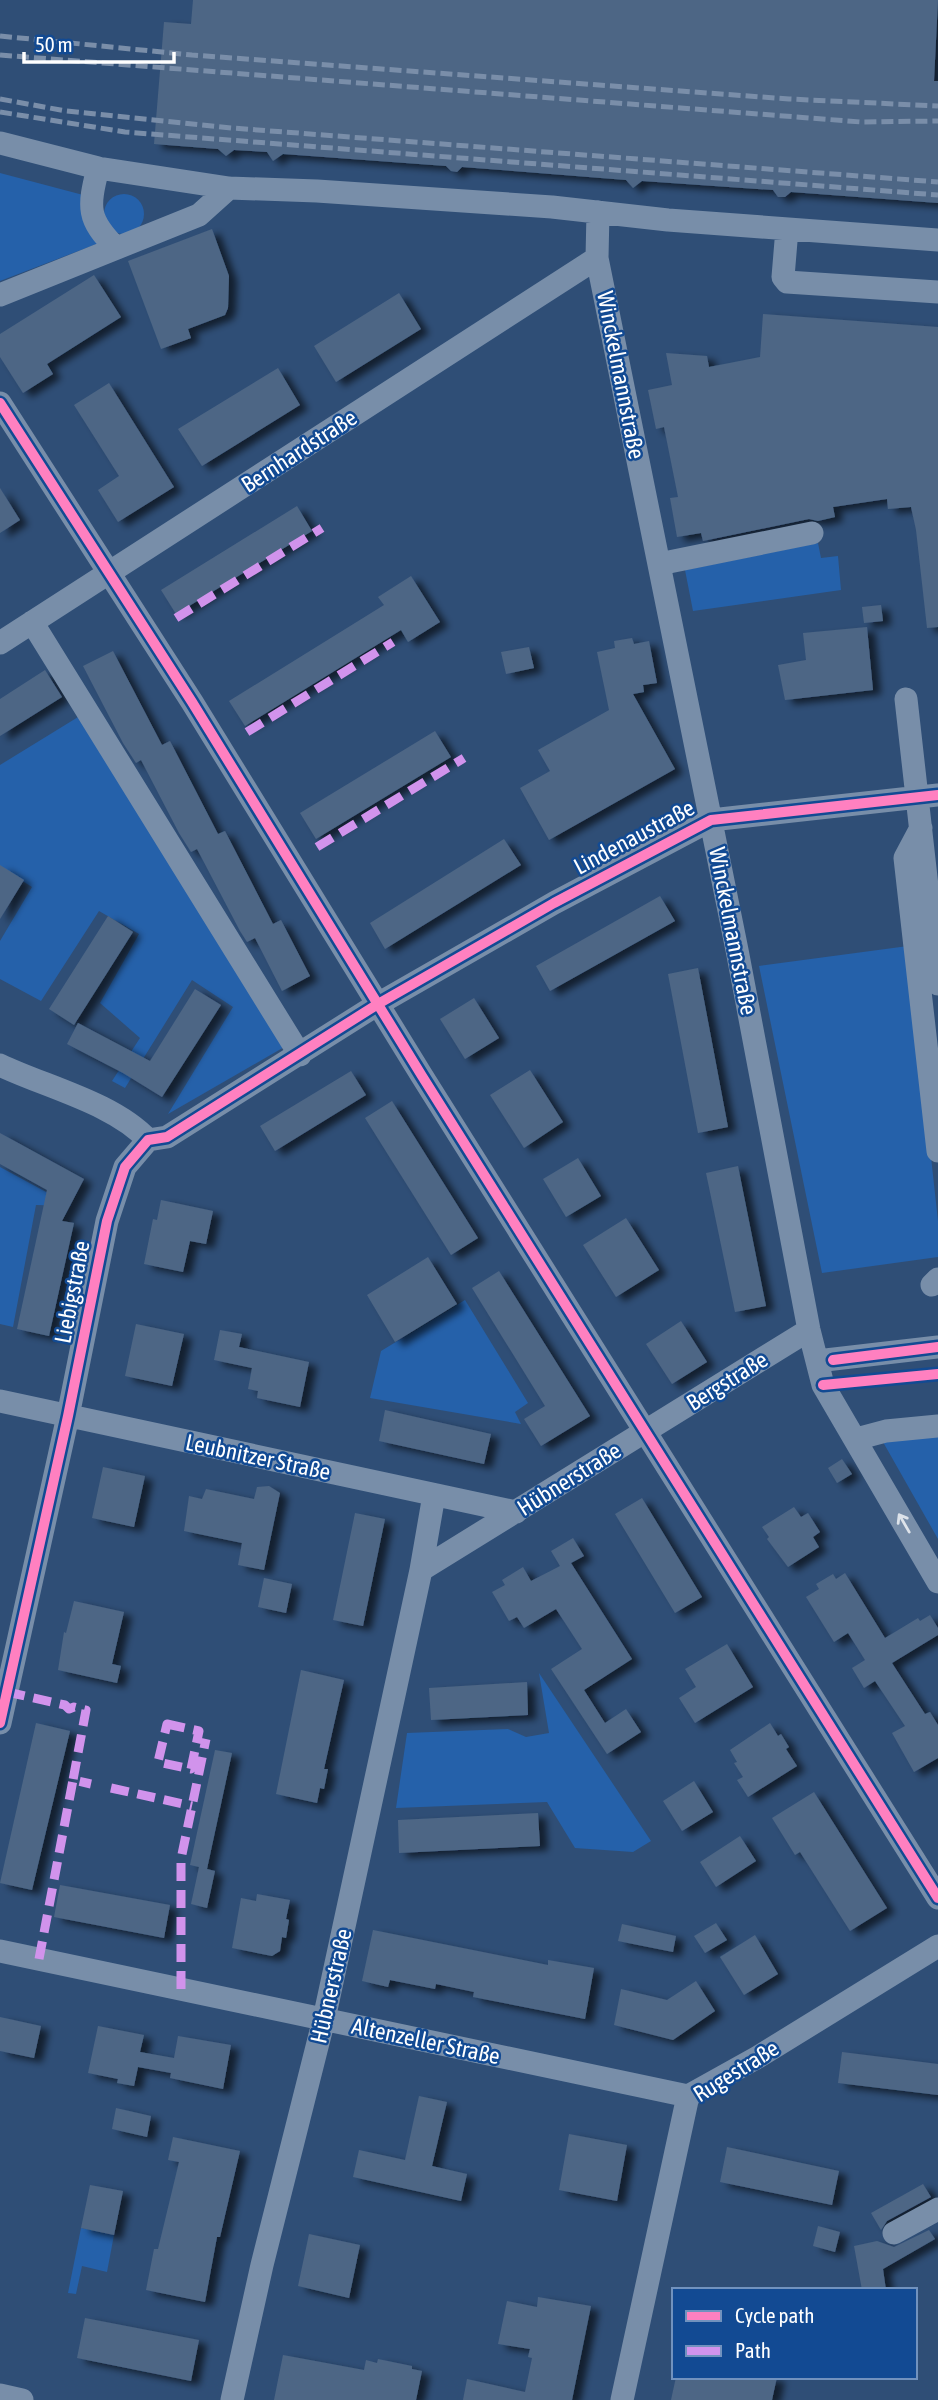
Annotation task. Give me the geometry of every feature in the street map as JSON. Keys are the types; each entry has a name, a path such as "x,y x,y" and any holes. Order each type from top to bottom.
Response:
{"street":[{"path":"0,144 98,168 229,188 317,191 938,240"},
{"path":"98,168 92,191 91,215 100,232 116,248"},
{"path":"0,295 199,215 229,188"},
{"name":"Winckelmannstraße","path":"598,212 597,258 809,1330 823,1385 938,1582"},
{"path":"787,229 783,277 787,282 938,292"},
{"name":"Bernhardstraße","path":"0,643 597,258"},
{"path":"0,403 110,572 938,1898"},
{"path":"659,564 812,533"},
{"path":"32,622 300,1055"},
{"path":"906,699 928,795 921,828 938,984"},
{"name":"Lindenaustraße","path":"378,1004 554,903 710,820 928,795"},
{"path":"921,828 905,858 938,1151"},
{"path":"0,1065 113,1113 136,1127 148,1140 167,1137 378,1004"},
{"name":"Liebigstraße","path":"0,1723 68,1416 107,1221 125,1167 148,1140"},
{"name":"Bergstraße","path":"645,1431 809,1330"},
{"path":"817,1361 938,1347"},
{"name":"Leubnitzer Straße","path":"0,1401 516,1512"},
{"path":"856,1439 886,1431 938,1426"},
{"name":"Hübnerstraße","path":"421,1570 645,1431"},
{"name":"Hübnerstraße","path":"232,2400 262,2265 324,2020 421,1570 434,1495"},
{"name":"Rugestraße","path":"622,2400 688,2096 758,2057 938,1946"},
{"name":"Altenzeller Straße","path":"0,1951 688,2096"},
{"path":"894,2233 938,2209"},
{"path":"0,2395 22,2400"}],"shaded area":[{"path":"0,173 87,196 102,242 0,281"},
{"path":"124,194 132,195 138,200 143,206 143,222 138,228 132,233 124,234 116,233 110,228 105,222 104,214 105,206 110,200 116,195"},
{"path":"818,543 821,558 838,556 841,590 693,611 685,570"},
{"path":"83,714 286,1046 168,1114 233,1007 192,980 125,1088 112,1081 140,1038 100,1003 139,934 99,911 41,1001 0,979 0,941 32,887 0,867 0,765"},
{"path":"908,946 938,1221 938,1257 822,1273 759,966"},
{"path":"0,1167 72,1206 36,1205 13,1327 0,1324"},
{"path":"465,1300 528,1403 515,1412 521,1424 370,1398 381,1351"},
{"path":"938,1435 938,1539 883,1442"},
{"path":"539,1673 651,1841 633,1852 575,1848 547,1802 396,1808 407,1733 508,1729 526,1737 549,1733"},
{"path":"81,2228 114,2235 107,2272 82,2266 76,2294 68,2293"}],"building":[{"path":"193,0 938,0 934,81 938,81 938,203 791,192 785,197 778,197 773,190 642,181 633,188 626,180 462,167 457,172 446,166 283,154 273,161 267,152 234,150 226,156 218,149 154,144 164,22 191,24"},
{"path":"212,229 229,276 228,308 225,315 188,329 191,338 161,349 128,261"},
{"path":"94,275 121,317 47,364 53,374 23,393 0,357 0,334"},
{"path":"399,293 421,329 336,382 314,346"},
{"path":"763,314 938,327 938,627 927,628 911,507 888,509 887,499 833,507 835,517 818,521 809,519 703,541 701,533 677,537 670,498 678,497 664,427 656,429 648,390 672,385 666,353 707,356 709,367 760,357"},
{"path":"278,368 300,405 202,466 178,429"},
{"path":"109,383 174,487 118,522 98,490 119,476 74,405"},
{"path":"0,488 20,520 0,533"},
{"path":"297,506 312,531 176,614 161,590"},
{"path":"411,576 440,622 408,642 401,630 245,726 229,701 384,605 378,597"},
{"path":"881,605 883,621 864,623 862,607"},
{"path":"867,627 873,690 785,700 778,665 806,660 803,633"},
{"path":"632,638 634,644 649,641 657,683 643,685 644,692 633,694 675,769 549,840 520,788 550,771 538,750 609,710 597,652 615,648 614,641"},
{"path":"529,647 534,668 506,674 501,652"},
{"path":"113,651 162,745 170,741 218,834 225,831 273,924 281,920 310,976 282,991 255,938 247,942 240,931 197,849 191,852 179,833 141,760 136,763 123,743 83,666"},
{"path":"45,670 62,697 0,736 0,699"},
{"path":"435,731 451,757 316,839 300,813"},
{"path":"504,839 521,865 385,949 370,923"},
{"path":"0,865 24,880 0,919"},
{"path":"660,896 675,921 550,991 536,966"},
{"path":"108,916 133,932 74,1025 49,1009"},
{"path":"698,968 728,1127 698,1133 668,974"},
{"path":"195,989 221,1005 162,1097 67,1044 78,1023 150,1061"},
{"path":"474,998 499,1038 465,1059 440,1019"},
{"path":"530,1070 563,1122 524,1148 490,1095"},
{"path":"351,1071 366,1095 275,1151 260,1126"},
{"path":"392,1101 478,1238 451,1255 365,1118"},
{"path":"0,1133 84,1179 62,1221 74,1223 49,1336 17,1329 47,1190 0,1164"},
{"path":"578,1158 601,1196 566,1217 543,1179"},
{"path":"738,1166 766,1306 735,1312 706,1173"},
{"path":"161,1200 213,1211 206,1244 190,1241 183,1272 144,1264 153,1219 157,1220"},
{"path":"626,1218 659,1270 616,1297 583,1245"},
{"path":"428,1257 457,1304 395,1342 367,1295"},
{"path":"499,1271 590,1416 541,1446 524,1419 545,1406 472,1288"},
{"path":"681,1321 707,1362 672,1384 646,1344"},
{"path":"136,1324 184,1334 172,1386 125,1376"},
{"path":"220,1330 242,1334 239,1347 309,1362 300,1407 257,1398 258,1391 248,1389 252,1368 214,1360"},
{"path":"385,1410 491,1434 484,1464 379,1441"},
{"path":"842,1459 852,1474 837,1483 828,1468"},
{"path":"103,1467 145,1476 134,1527 92,1518"},
{"path":"269,1486 280,1493 264,1570 238,1565 242,1543 184,1531 189,1496 202,1499 206,1489 254,1499 257,1487"},
{"path":"642,1498 702,1597 675,1613 615,1514"},
{"path":"794,1507 801,1517 808,1513 820,1532 813,1537 819,1547 788,1567 767,1539 769,1537 762,1527"},
{"path":"355,1513 385,1519 363,1626 333,1620"},
{"path":"573,1538 584,1556 571,1563 632,1659 584,1690 605,1723 626,1709 641,1732 607,1754 551,1669 582,1649 556,1609 524,1628 517,1617 509,1621 492,1592 505,1585 502,1580 523,1567 531,1581 560,1566 551,1551"},
{"path":"845,1573 885,1638 918,1618 920,1621 930,1615 938,1628 938,1635 892,1663 925,1714 930,1712 938,1725 938,1758 914,1772 892,1733 905,1726 875,1681 864,1688 852,1668 865,1660 848,1633 834,1642 806,1597 819,1589 816,1584 833,1574 836,1579"},
{"path":"264,1578 292,1584 286,1613 258,1607"},
{"path":"74,1601 124,1612 112,1664 121,1666 117,1683 58,1670 64,1632 66,1633"},
{"path":"727,1644 753,1687 695,1723 679,1698 696,1687 685,1669"},
{"path":"301,1670 344,1680 324,1769 328,1769 324,1789 320,1788 317,1803 276,1794"},
{"path":"527,1682 528,1715 431,1720 429,1688"},
{"path":"36,1723 70,1731 32,1890 0,1883"},
{"path":"770,1723 778,1736 781,1734 789,1747 786,1749 797,1766 748,1797 737,1780 743,1777 730,1750"},
{"path":"215,1750 232,1753 207,1869 215,1871 207,1908 191,1904 199,1867 190,1865"},
{"path":"694,1781 713,1812 682,1831 663,1801"},
{"path":"814,1792 887,1908 850,1931 800,1852 795,1855 772,1818"},
{"path":"538,1813 540,1846 399,1853 398,1820"},
{"path":"740,1836 756,1861 716,1887 700,1862"},
{"path":"60,1885 170,1905 164,1938 54,1917"},
{"path":"257,1894 290,1900 286,1938 282,1937 280,1951 272,1956 232,1948 241,1898 256,1901"},
{"path":"716,1923 727,1940 705,1953 694,1936"},
{"path":"622,1924 676,1936 673,1952 618,1941"},
{"path":"373,1930 548,1965 548,1960 594,1968 585,2019 473,1997 474,1992 436,1984 435,1989 390,1980 388,1987 362,1981"},
{"path":"755,1935 778,1974 744,1995 720,1957"},
{"path":"696,1981 715,2011 673,2040 614,2025 621,1989 667,2000"},
{"path":"0,2017 41,2026 34,2058 0,2051"},
{"path":"98,2026 144,2035 140,2052 174,2058 178,2036 231,2045 223,2089 170,2078 171,2073 138,2067 134,2086 117,2083 118,2079 88,2073"},
{"path":"842,2052 938,2064 938,2095 838,2083"},
{"path":"419,2096 447,2102 432,2166 467,2174 461,2201 353,2177 359,2150 405,2160"},
{"path":"116,2108 151,2116 147,2137 112,2129"},
{"path":"569,2134 627,2145 617,2201 559,2190"},
{"path":"173,2137 240,2151 220,2237 217,2237 205,2302 146,2290 154,2249 158,2249 179,2162 168,2160"},
{"path":"727,2147 839,2171 832,2205 720,2182"},
{"path":"923,2184 931,2197 887,2221 881,2230 871,2213"},
{"path":"90,2185 123,2191 114,2235 81,2228"},
{"path":"818,2226 840,2232 835,2252 813,2246"},
{"path":"929,2230 935,2239 883,2269 886,2288 862,2288 854,2246 877,2241 894,2247"},
{"path":"309,2234 360,2245 349,2298 298,2286"},
{"path":"538,2297 591,2306 572,2400 463,2400 467,2379 525,2392 532,2358 528,2357 530,2349 498,2344 507,2301 537,2307"},
{"path":"85,2318 199,2340 191,2381 77,2358"},
{"path":"283,2355 364,2370 366,2360 377,2363 378,2359 412,2366 412,2369 422,2371 416,2400 274,2400"},
{"path":"676,2379 777,2379 772,2400 671,2400"}],"railway":[{"path":"0,36 192,55 789,99 938,106"},
{"path":"0,55 861,122 938,121"},
{"path":"0,99 66,111 232,128 938,182"},
{"path":"0,112 125,132 938,195"}],"marked path":[{"path":"176,618 322,528"},
{"path":"247,732 393,642"},
{"path":"317,847 464,758"},
{"path":"7,1692 65,1705 69,1709 74,1707 86,1710 73,1780"},
{"path":"167,1724 199,1731 191,1769 158,1762 167,1724"},
{"path":"181,1989 181,1859 206,1739"},
{"path":"39,1959 73,1780 91,1784"},
{"path":"111,1788 192,1806"}],"cycle path":[{"path":"0,403 192,702 422,1076 938,1898"},
{"path":"0,1723 68,1416 107,1221 125,1167 148,1140 167,1137 378,1004 554,903 711,820 938,795"},
{"path":"833,1360 938,1347"},
{"path":"823,1385 938,1374"}]}
